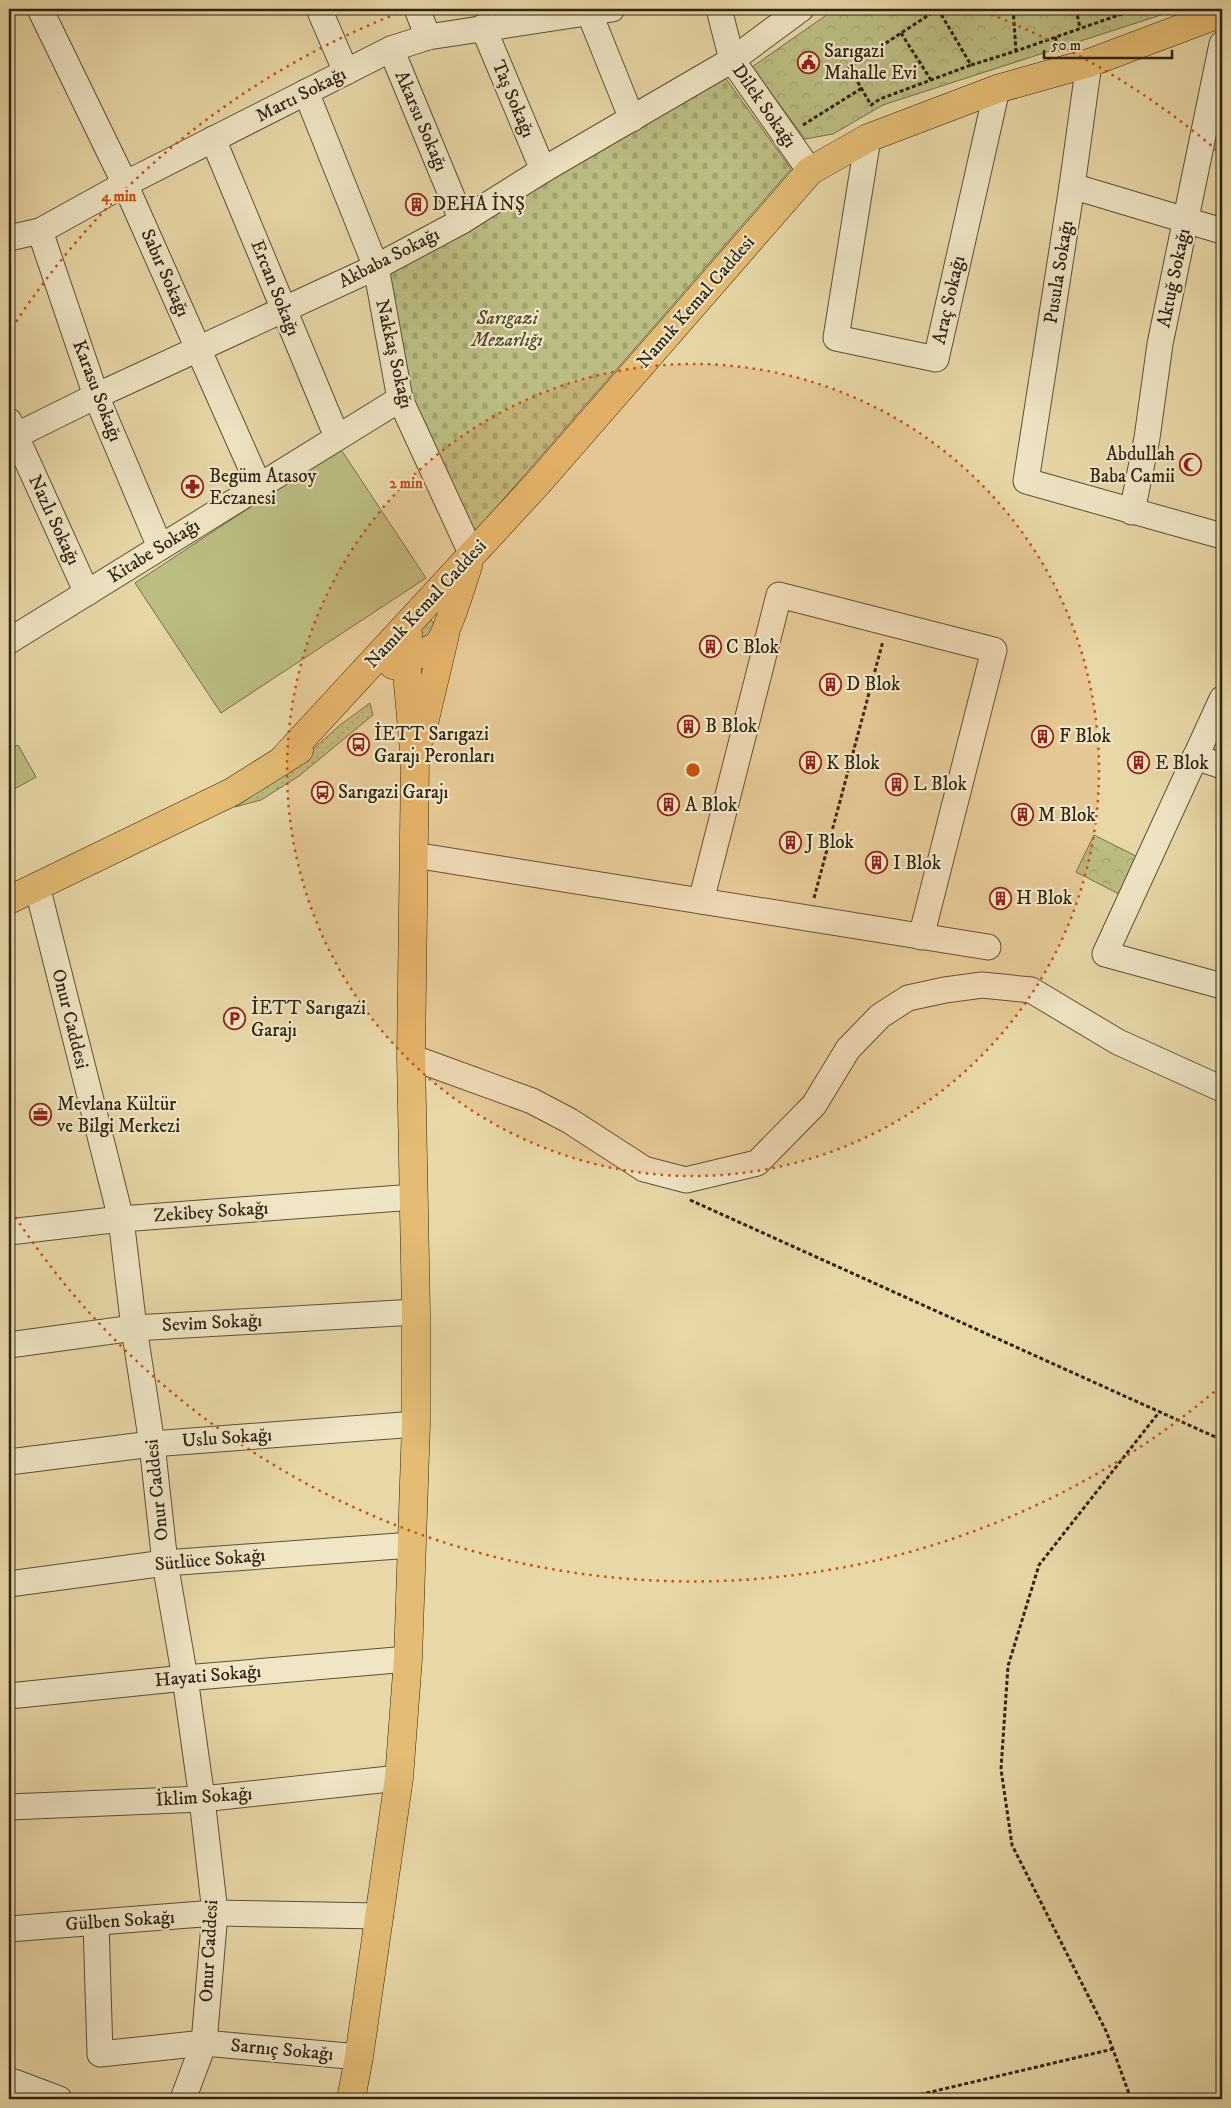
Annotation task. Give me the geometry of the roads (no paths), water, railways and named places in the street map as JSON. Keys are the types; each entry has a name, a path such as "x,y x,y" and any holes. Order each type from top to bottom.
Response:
{"main road":[{"name":"Namık Kemal Caddesi","path":"472,555 545,475 810,171 868,138 997,90 1089,63 1222,13"},
{"path":"351,2099 360,2057 398,1778 408,1659 416,1424 416,1312 411,1057 415,762 423,634 472,555"},
{"name":"Namık Kemal Caddesi","path":"9,900 232,792 311,743 423,634"},
{"name":"Namık Kemal Caddesi","path":"415,762 423,634"}],"street":[{"name":"Sabır Sokağı","path":"40,9 125,184 199,348 258,486"},
{"path":"319,9 346,72"},
{"path":"417,9 428,36"},
{"name":"Dilek Sokağı","path":"719,9 732,60 810,171"},
{"name":"Akbaba Sokağı","path":"11,432 96,396 376,267 462,220 543,170 732,60 801,9"},
{"name":"Martı Sokağı","path":"9,238 40,231 125,184 391,49 428,36 483,27 516,16 600,11"},
{"path":"600,11 632,119"},
{"name":"Taş Sokağı","path":"483,27 543,170"},
{"name":"Aktuğ Sokağı","path":"1132,512 1147,438 1160,344 1222,44"},
{"name":"Akarsu Sokağı","path":"391,49 462,220"},
{"name":"Pusula Sokağı","path":"1089,63 1072,186 1026,481 1132,512"},
{"name":"Araç Sokağı","path":"868,138 836,338 936,359 997,90"},
{"name":"Nakkaş Sokağı","path":"306,92 376,267 400,399 472,555"},
{"name":"Ercan Sokağı","path":"213,139 337,437"},
{"path":"1072,186 1222,231"},
{"name":"Karasu Sokağı","path":"40,231 96,396 160,548"},
{"name":"Kitabe Sokağı","path":"9,640 400,399"},
{"name":"Nazlı Sokağı","path":"11,432 87,592"},
{"path":"1132,512 1222,536"},
{"path":"701,901 779,595 994,650 921,937"},
{"path":"1222,699 1105,954 1222,986"},
{"path":"1194,757 1222,766"},
{"path":"414,855 988,947"},
{"name":"Onur Caddesi","path":"37,886 121,1219 134,1328 152,1444 165,1563 185,1678 202,1799 215,1914 204,2043 183,2099"},
{"path":"411,1057 532,1101 570,1122 644,1169 686,1180 757,1163 814,1105 848,1049 880,1016 908,998 945,990 982,985 1031,990 1118,1042 1222,1089"},
{"name":"Zekibey Sokağı","path":"9,1232 121,1219 414,1197"},
{"name":"Sevim Sokağı","path":"9,1345 134,1328 416,1312"},
{"name":"Uslu Sokağı","path":"9,1462 152,1444 416,1424"},
{"name":"Sütlüce Sokağı","path":"9,1584 165,1563 412,1544"},
{"name":"Hayati Sokağı","path":"9,1696 185,1678 408,1659"},
{"name":"İklim Sokağı","path":"9,1807 202,1799 398,1778"},
{"name":"Gülben Sokağı","path":"9,1929 215,1914 380,1916"},
{"name":"Sarnıç Sokağı","path":"96,1923 100,2054 204,2043 360,2057"},
{"path":"11,2083 59,2099"}],"place":[{"name":"Sarıgazi Mahalle Evi","path":"808,62"},
{"name":"DEHA İNŞ","path":"416,204"},
{"name":"Abdullah Baba Camii","path":"1191,465"},
{"name":"Begüm Atasoy Eczanesi","path":"193,487"},
{"name":"C Blok","path":"710,647"},
{"name":"D Blok","path":"830,684"},
{"name":"B Blok","path":"689,726"},
{"name":"F Blok","path":"1043,736"},
{"name":"İETT Sarıgazi Garajı Peronları","path":"358,745"},
{"name":"K Blok","path":"810,763"},
{"name":"E Blok","path":"1139,763"},
{"name":"L Blok","path":"897,784"},
{"name":"Sarıgazi Garajı","path":"322,792"},
{"name":"A Blok","path":"669,805"},
{"name":"M Blok","path":"1022,815"},
{"name":"J Blok","path":"790,842"},
{"name":"I Blok","path":"877,863"},
{"name":"H Blok","path":"1000,898"},
{"name":"İETT Sarıgazi Garajı","path":"235,1019"},
{"name":"Mevlana Kültür ve Bilgi Merkezi","path":"41,1115"}],"park label":[{"name":"Sarıgazi Mezarlığı","path":"507,329"}]}
